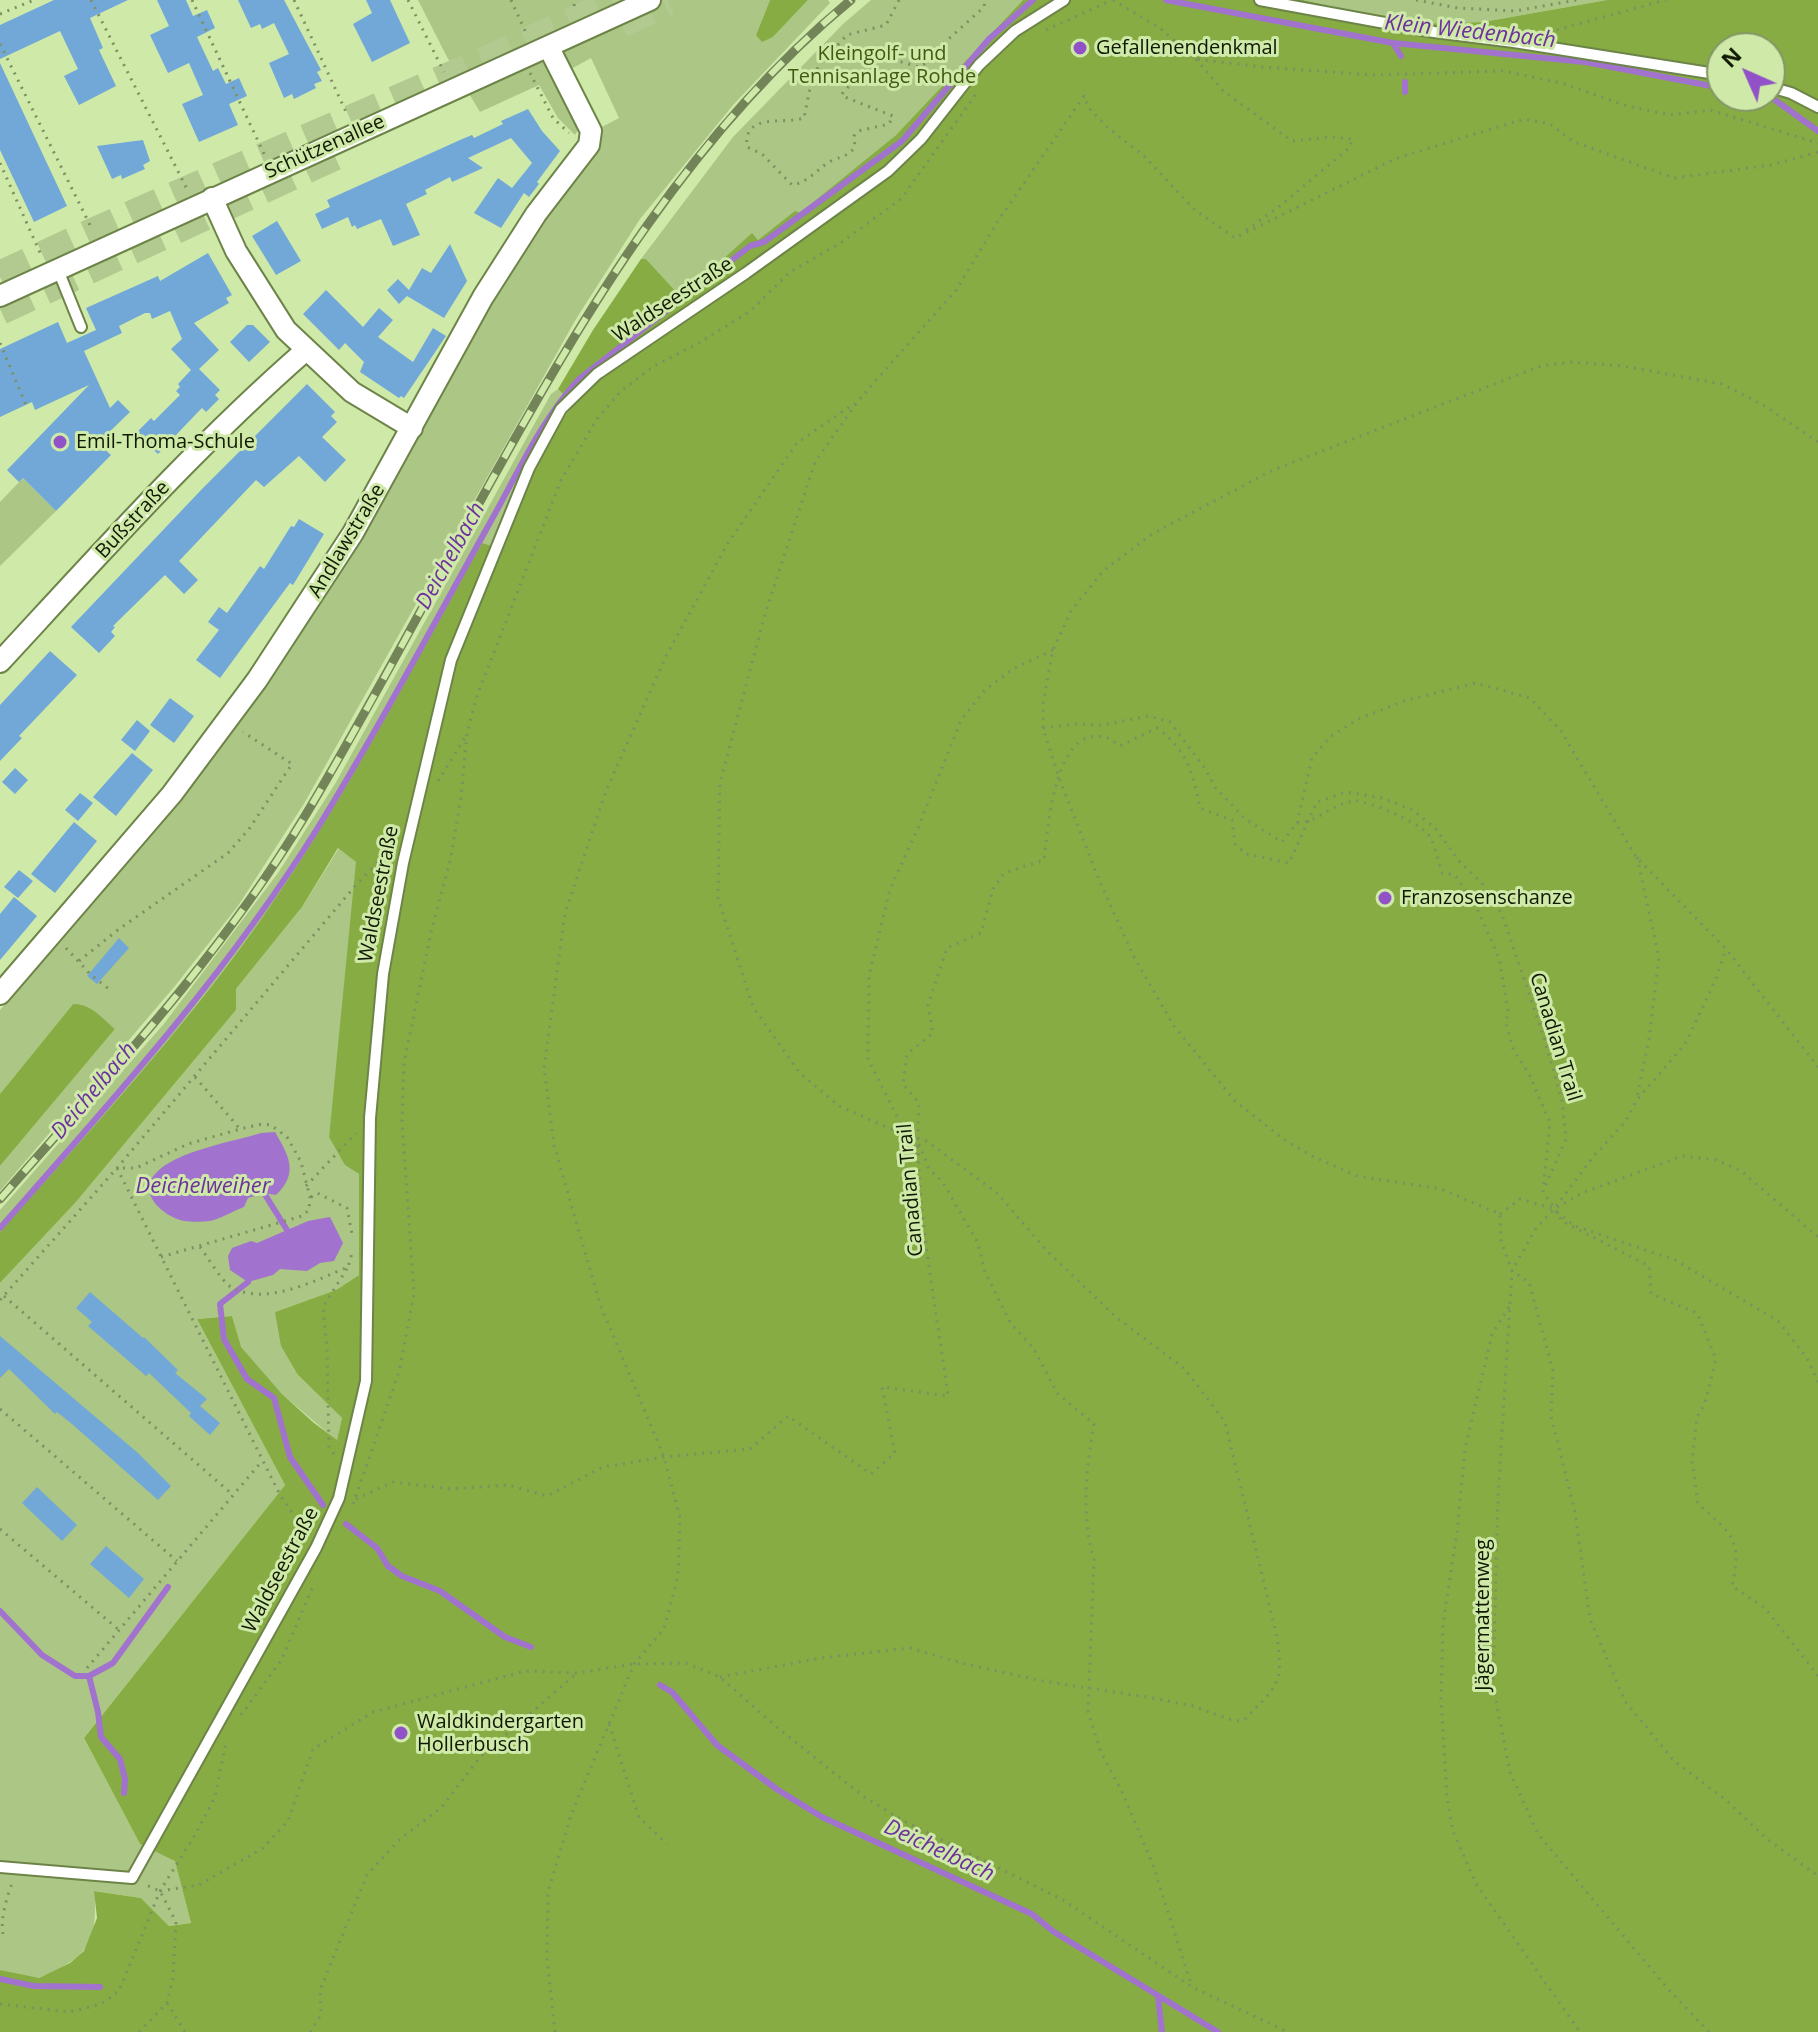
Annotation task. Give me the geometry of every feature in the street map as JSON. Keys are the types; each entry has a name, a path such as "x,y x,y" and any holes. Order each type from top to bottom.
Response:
{"street":[{"name":"Schützenallee","path":"0,296 650,0"},
{"path":"536,53 591,131 586,150"},
{"name":"Andlawstraße","path":"0,994 172,794 308,605 353,533 483,297 536,214 586,150"},
{"path":"204,202 286,330 352,392 412,428"},
{"name":"Bußstraße","path":"0,662 251,398 306,350"}],"lane":[{"name":"Waldseestraße","path":"0,1867 132,1878 316,1548 339,1498 366,1381 370,1118 383,974 410,827 451,660 529,468 561,409 576,392 616,359 746,273 888,171 921,139 988,56 1015,31 1064,0"},
{"path":"1260,0 1434,32 1706,72"},
{"path":"1786,92 1818,107"},
{"path":"53,271 81,327"}],"path":[{"path":"0,14 34,0"},
{"path":"91,0 204,202"},
{"path":"192,0 272,171"},
{"path":"294,0 357,134"},
{"path":"408,0 452,90"},
{"path":"511,0 536,53 553,118 586,150"},
{"path":"574,6 575,0"},
{"path":"899,0 886,25 847,35 819,65 811,83 804,118 764,122 749,130 747,147 762,154 792,185 804,183 833,160 849,156 855,147 854,136 858,131 889,124 893,116 842,96 864,72 873,54 919,67 941,55 942,45 984,7 985,0"},
{"path":"1044,31 1112,0 1160,28 1196,59 1222,90 1292,141 1331,137 1353,139 1349,148 1280,206 1235,238"},
{"path":"1416,0 1458,8 1515,11 1577,0"},
{"path":"1514,42 1666,0"},
{"path":"0,44 91,227"},
{"path":"1196,59 1374,75 1504,71 1565,84 1627,106 1670,115 1710,110 1818,143"},
{"path":"349,1512 399,1372 414,1294 402,1120 404,1063 431,932 451,857 467,733 477,696 561,480 597,419 621,391 654,366 749,312 790,272 839,244 901,199 983,85"},
{"path":"720,1677 821,1658 910,1648 965,1664 1193,1706 1234,1721 1244,1720 1278,1682 1281,1668 1277,1637 1225,1422 1185,1369 1116,1317 1048,1252 997,1193 925,1140 907,1136 839,1106 799,1072 753,1007 718,898 720,783 765,614 815,462 858,401 956,290 998,221 1084,96 1089,108 1107,127 1144,156 1195,210 1235,238"},
{"path":"1235,238 1397,158 1524,119 1550,124 1574,142 1674,178 1771,165 1818,152"},
{"path":"0,162 7,165"},
{"path":"0,162 53,271"},
{"path":"21,210 28,210"},
{"path":"0,343 26,405"},
{"path":"1500,1214 1441,1189 1357,1176 1312,1156 1286,1141 1235,1101 1174,1026 1134,957 1099,880 1058,775 1043,728 1043,703 1053,650 1071,611 1103,571 1152,534 1273,470 1541,366 1572,362 1623,366 1722,384 1765,406 1818,442"},
{"path":"555,2032 547,1959 548,1892 571,1815 634,1664 664,1629 678,1576 680,1518 664,1457 600,1304 554,1145 544,1068 565,913 612,778 666,656 728,543 797,443 858,401"},
{"path":"907,1136 868,1059 869,976 890,889 937,784 961,720 985,690 1013,669 1053,650"},
{"path":"1043,728 1074,724 1102,725 1149,716 1170,722 1215,787 1244,818 1282,842 1297,823 1312,758 1330,737 1358,719 1404,701 1476,683 1530,698 1561,731 1636,857 1726,949 1818,1067"},
{"path":"79,961 119,929 228,853 249,829 292,764 227,721"},
{"name":"Canadian Trail","path":"339,1498 356,1499 393,1482 450,1489 508,1485 547,1496 603,1467 664,1457 750,1449 788,1416 871,1474 895,1453 882,1387 948,1396 917,1138 919,1103 903,1084 907,1054 933,1033 928,1005 947,948 981,933 993,889 1004,873 1044,860 1058,775 1072,749 1086,738 1105,737 1120,746 1157,728 1172,739 1193,771 1200,808 1232,820 1235,844 1246,854 1289,863 1317,802 1346,792 1382,798 1413,810 1435,828 1460,862 1482,883 1502,914 1544,1038 1562,1101 1566,1139 1543,1191"},
{"path":"1297,823 1311,822 1327,810 1355,800 1394,813 1427,833 1442,873 1455,875 1476,906 1499,958 1508,1010 1506,1023 1512,1047 1530,1076 1550,1123 1543,1191 1562,1221 1649,1266 1651,1294 1697,1313 1716,1359 1705,1403 1697,1417 1692,1461 1698,1504 1731,1534 1738,1559 1732,1586 1765,1608 1818,1676"},
{"path":"0,1300 117,1168 356,885 410,827"},
{"path":"1636,857 1659,958 1649,1039 1636,1101"},
{"path":"52,934 110,990"},
{"path":"1512,1271 1536,1228 1625,1122 1636,1101 1685,1044 1716,979 1726,949"},
{"path":"195,1077 240,1129"},
{"path":"306,1186 370,1118"},
{"path":"117,1168 136,1168 188,1144 262,1124 275,1126 287,1137 301,1162 310,1197 309,1210 302,1216 161,1257"},
{"path":"917,1138 929,1169 942,1181 978,1243 985,1272 1011,1324 1034,1349 1057,1393 1094,1424 1085,1497 1087,1536 1094,1560 1088,1712 1101,1752 1123,1794 1153,1865 1192,1987"},
{"path":"1554,1209 1582,1193 1682,1156 1716,1160 1740,1170 1818,1237"},
{"path":"117,1168 262,1461 280,1495 316,1548"},
{"path":"310,1197 317,1193 347,1208 352,1235"},
{"path":"1500,1214 1520,1199 1554,1209 1575,1226 1675,1260 1778,1321 1807,1358 1818,1382"},
{"path":"1500,1214 1501,1241 1512,1271 1529,1282 1553,1371 1551,1416 1575,1512 1590,1619 1625,1701 1674,1761 1727,1801 1767,1839 1818,1876"},
{"path":"200,1247 230,1287 252,1293 281,1294 348,1267"},
{"path":"346,1470 329,1447 323,1307 348,1267 353,1250"},
{"name":"Jägermattenweg","path":"1512,1271 1504,1357 1493,1686 1510,1772 1538,1834 1669,1990 1709,2032"},
{"path":"4,1296 233,1495"},
{"path":"1511,1304 1492,1334 1465,1449 1457,1532 1443,1624 1441,1698 1447,1798 1453,1831 1476,1884 1580,2032"},
{"path":"0,1409 177,1561"},
{"path":"87,1668 262,1461"},
{"path":"0,1529 119,1630"},
{"path":"234,1724 282,1659 316,1578"},
{"path":"160,1891 199,1885 263,1848 288,1821 313,1749 373,1712 525,1671 577,1673 634,1664 686,1663 720,1677 864,1797 906,1822 1063,1900 1192,1987 1288,2032"},
{"path":"310,2032 321,2015 320,1990 367,1875 400,1839 442,1807 480,1757 577,1673"},
{"path":"609,1724 639,1817 667,1844"},
{"path":"0,2004 69,2012 101,2004 119,1991 160,1891 215,1797 227,1733"},
{"path":"3,1934 0,1928 5,1899 17,1870"},
{"path":"139,2032 167,2003 173,1977 176,1922 160,1891"},
{"path":"167,2003 185,2032"}],"green space":[{"path":"418,0 770,0 756,35 773,37 808,0 828,0 830,3 734,104 640,219 576,319 305,802 238,906 175,986 0,1191 0,1166 115,1029 73,1004 0,1094 0,1010 166,818 164,815 349,556 500,288 600,128 619,118 591,58 553,79 580,127 575,135 558,118 539,85 480,112"},
{"path":"770,0 808,0 773,37 762,42 756,35"},
{"name":"Kleingolf- und Tennisanlage Rohde","path":"871,0 1023,0 896,135 800,214 795,212 758,240 752,234 681,297 646,259 641,259 733,137 843,24"},
{"path":"1023,0 1303,0 1409,24 1483,22 1607,0 1818,0 1818,2032 0,2032 0,1970 39,1978 70,1963 84,1951 97,1918 94,1891 141,1898 169,1926 191,1923 175,1861 140,1844 84,1738 285,1485 197,1319 232,1316 241,1347 282,1394 337,1440 342,1418 298,1375 281,1346 275,1312 336,1290 359,1275 359,1174 345,1165 329,1137 356,862 338,848 302,907 236,989 236,1010 76,1202 0,1283 0,1232 197,1005 288,879 374,737 482,543 503,550 541,455 561,420 574,405 558,389 641,259 646,259 681,297 752,233 758,240 795,211 800,213 896,135"},
{"path":"1303,0 1607,0 1483,22 1409,24"},
{"path":"558,389 574,405 561,420 541,455 502,550 482,544 374,738 288,880 197,1005 0,1232 0,1210 163,1025 278,873 335,784 551,394"},
{"path":"23,478 56,511 0,566 0,502"},
{"path":"339,848 356,862 356,885 329,1137 359,1174 359,1275 336,1290 275,1312 298,1375 342,1418 337,1441 282,1394 240,1347 232,1316 197,1319 285,1485 84,1738 140,1844 175,1860 191,1923 169,1926 141,1898 95,1891 91,1938 79,1955 38,1978 0,1970 0,1283 76,1202 236,1010 236,989 302,907"},
{"path":"73,1004 90,1009 115,1029 0,1166 0,1094"}],"water":[{"name":"Deichelweiher","path":"275,1132 289,1164 288,1179 276,1195 264,1193 248,1198 244,1207 214,1220 197,1222 168,1215 151,1196 151,1181 165,1165 220,1144"},
{"name":"Deichelweiher","path":"330,1217 343,1243 334,1261 320,1263 307,1271 280,1269 273,1275 248,1282 230,1270 228,1256 232,1248 251,1241 257,1243 308,1221"}],"building":[{"path":"54,0 128,0 90,18 103,48 99,50 116,86 79,105 64,76 78,69 60,31 0,59 0,25"},
{"path":"157,0 186,0 193,16 207,10 215,28 197,37 213,71 218,68 226,84 239,78 247,96 229,104 238,125 199,142 182,104 203,95 189,63 168,73 150,35 169,26"},
{"path":"238,0 284,0 321,70 317,72 322,81 314,84 316,88 294,99 292,94 284,98 269,63 289,54 274,23 262,29 260,24 251,28"},
{"path":"366,0 390,0 410,43 372,62 353,24 372,13"},
{"path":"0,63 67,206 34,222 0,150"},
{"path":"528,109 560,151 537,182 539,184 529,197 524,193 501,228 474,213 498,178 512,188 532,163 511,138 468,158 483,168 452,182 450,177 425,190 427,194 406,204 420,235 393,246 381,219 357,229 355,225 352,227 348,217 322,229 315,214 330,207 327,200 460,140 472,135 474,138"},
{"path":"143,140 150,161 143,165 145,169 122,179 121,175 112,179 97,146"},
{"path":"277,221 301,261 276,275 252,236"},
{"path":"450,244 467,281 444,318 407,296 399,304 387,290 398,279 409,290 422,268 431,273"},
{"path":"208,253 232,295 226,298 229,303 194,323 219,350 199,369 220,390 215,395 219,399 206,412 202,408 158,454 136,433 151,418 154,421 180,395 176,391 180,387 178,384 191,370 171,349 182,339 170,311 152,319 150,313 145,313 119,326 122,333 84,351 110,408 118,400 130,412 98,443 111,455 56,511 23,478 19,482 7,470 89,385 35,410 32,402 0,417 0,349 58,322 67,343 96,330 86,308 158,276 160,281"},
{"path":"326,290 363,327 379,308 393,320 378,337 413,362 433,328 446,336 404,398 399,398 360,372 364,362 345,343 339,350 303,314"},
{"path":"247,325 253,325 270,342 249,362 230,342"},
{"path":"307,384 335,412 331,416 337,422 322,437 346,460 325,482 299,456 264,487 256,480 179,561 198,580 184,594 165,575 113,626 111,632 115,636 99,653 71,627"},
{"path":"299,519 324,534 293,585 290,583 220,678 196,660 219,630 208,622 219,607 227,613 260,566 264,569 291,526 294,527"},
{"path":"50,651 77,675 19,736 22,738 0,761 0,705"},
{"path":"170,698 194,716 174,743 150,725"},
{"path":"137,720 150,731 135,751 121,740"},
{"path":"132,753 153,770 116,816 93,797"},
{"path":"15,768 28,780 15,794 2,782"},
{"path":"80,793 93,803 78,821 65,810"},
{"path":"74,822 97,841 55,893 31,874"},
{"path":"19,870 33,881 18,898 4,887"},
{"path":"14,897 37,916 0,960 0,914"},
{"path":"119,938 129,948 97,984 87,976"},
{"path":"90,1292 144,1337 178,1370 175,1373 207,1399 200,1406 220,1423 210,1435 149,1373 146,1376 88,1326 92,1322 76,1308"},
{"path":"0,1336 138,1453 171,1486 158,1500 72,1424 57,1412 55,1414 9,1369 0,1378"},
{"path":"37,1487 77,1525 62,1541 22,1503"},
{"path":"106,1546 144,1579 129,1598 90,1564"}],"waterway":[{"name":"Deichelbach","path":"0,1228 167,1035 282,883 361,755 529,451 579,379 750,246 764,242 902,141 989,39 1033,0"},
{"name":"Klein Wiedenbach","path":"1166,0 1393,43 1585,62 1706,85"},
{"path":"1393,43 1401,56"},
{"path":"1405,82 1405,92"},
{"name":"Klein Wiedenbach","path":"1786,108 1818,131"},
{"name":"Deichelbach","path":"264,1193 287,1230"},
{"name":"Deichelbach","path":"248,1282 220,1304 224,1339 247,1379 274,1398 290,1457 323,1505"},
{"name":"Deichelbach","path":"346,1524 377,1548 388,1566 402,1576 440,1591 505,1637 531,1647"},
{"path":"0,1611 42,1655 75,1676 89,1676 113,1663 168,1587"},
{"path":"89,1676 101,1737 120,1759 125,1779 124,1793"},
{"name":"Deichelbach","path":"660,1685 672,1692 717,1745 778,1790 822,1817 1032,1914 1054,1932 1218,2032"},
{"path":"0,1979 34,1986 100,1987"},
{"path":"1158,1996 1162,2032"}],"tunnel":[{"path":"0,277 623,0"},
{"path":"620,22 667,0"},
{"path":"0,309 342,151"}],"railway":[{"path":"0,1199 200,967 272,868 353,734 526,419 605,288 648,225 693,164 742,106 794,51 851,0"}],"place":[{"name":"Gefallenendenkmal","path":"1080,48"},
{"name":"Emil-Thoma-Schule","path":"60,442"},
{"name":"Franzosenschanze","path":"1385,898"},
{"name":"Waldkindergarten Hollerbusch","path":"401,1733"}]}
